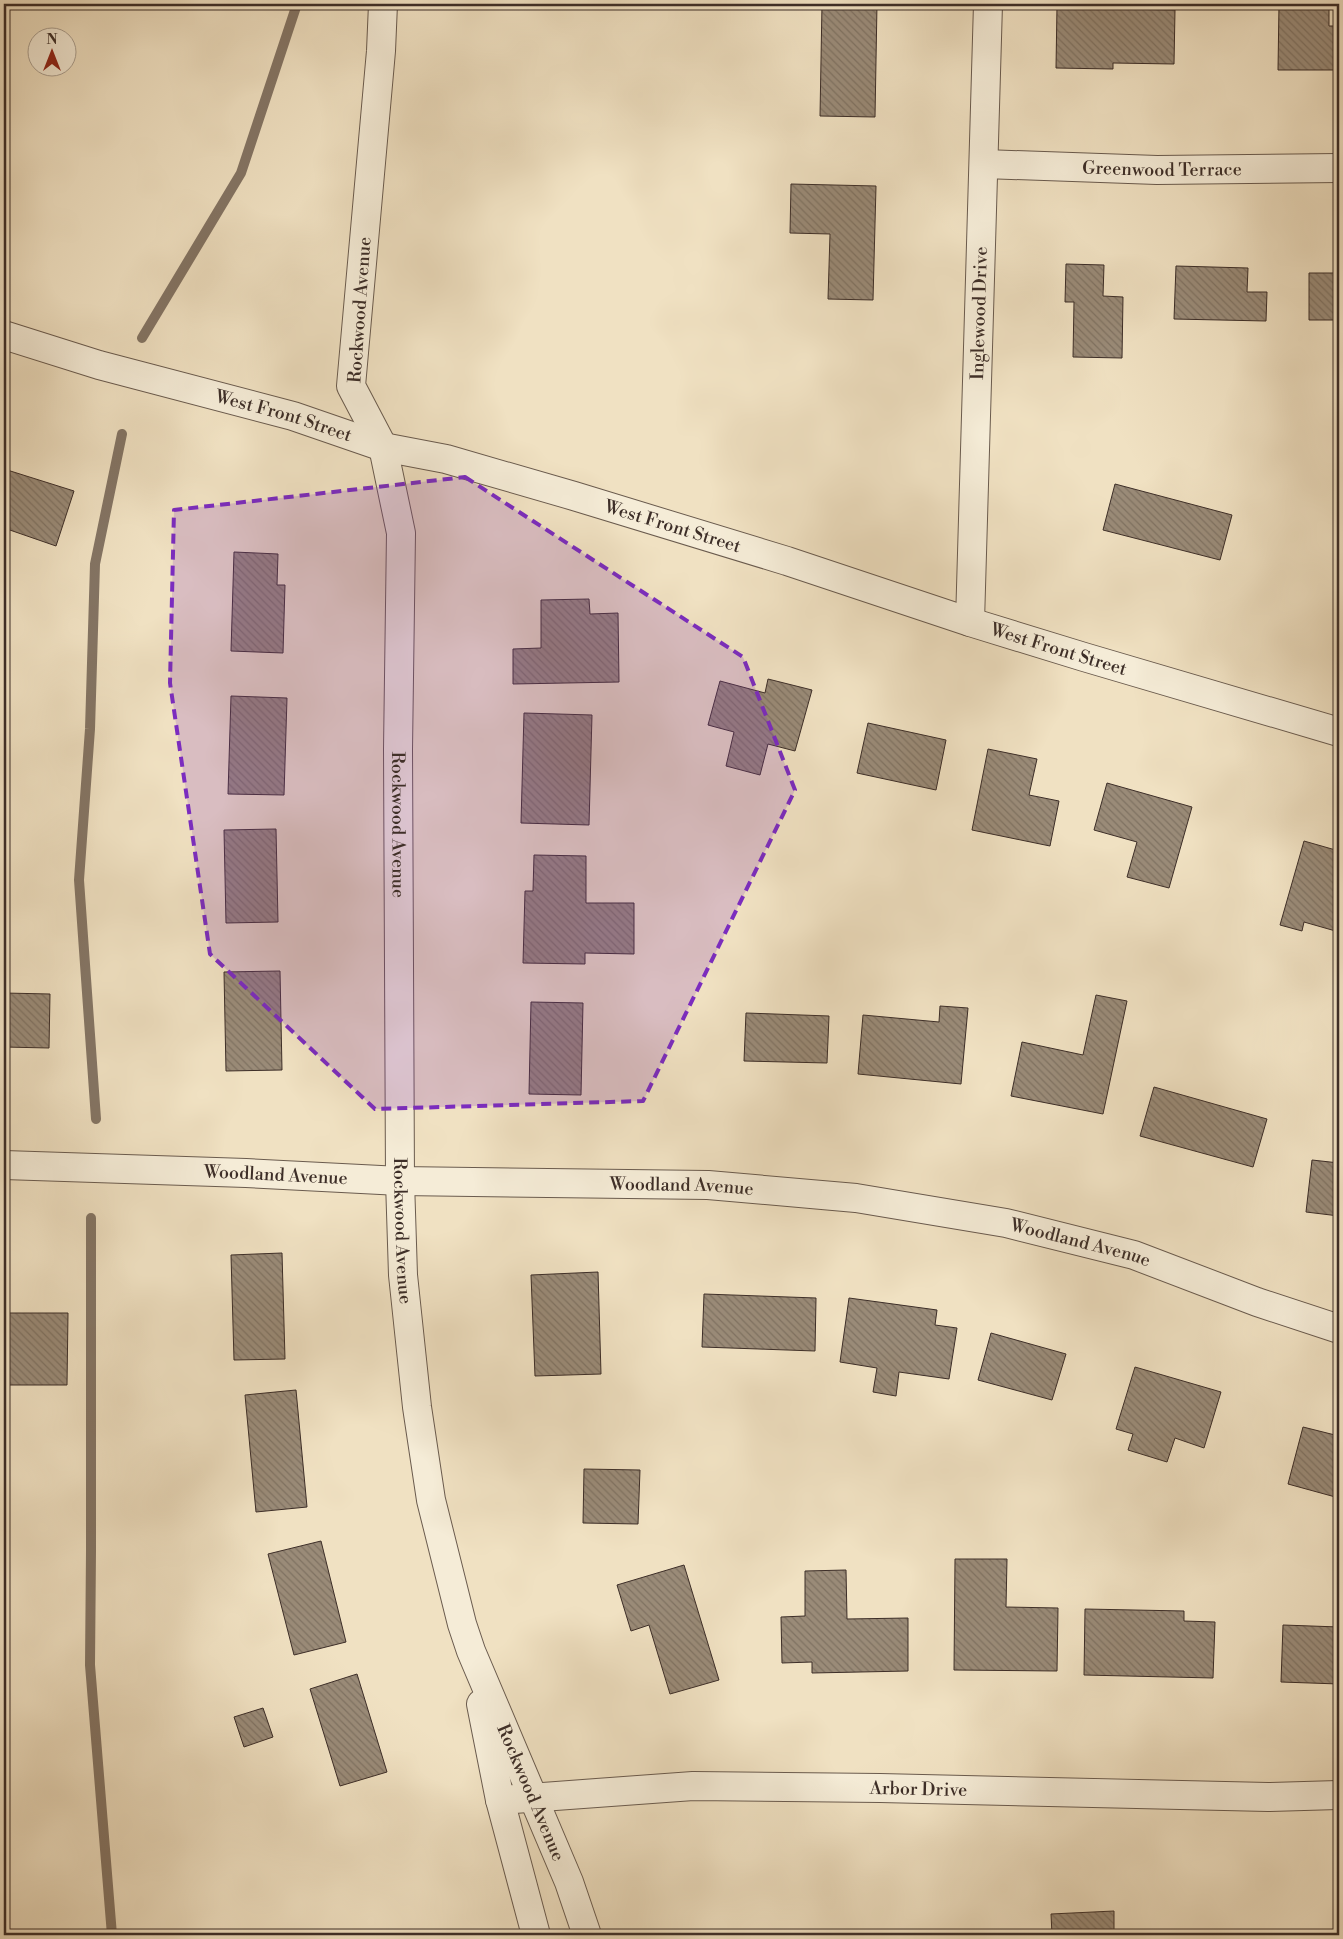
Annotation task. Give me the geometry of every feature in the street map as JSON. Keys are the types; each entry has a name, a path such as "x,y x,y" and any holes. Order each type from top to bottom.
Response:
{"street":[{"name":"Rockwood Avenue","path":"383,4 381,51 351,386 383,447 401,534 398,749 400,1180 403,1275 417,1407 431,1500 471,1651 500,1800 536,1935"},
{"name":"Inglewood Drive","path":"970,622 988,4"},
{"name":"Greenwood Terrace","path":"984,164 1157,170 1339,168"},
{"name":"West Front Street","path":"4,335 99,365 293,416 383,447 446,459 574,496 787,561 1084,658 1339,732"},
{"name":"Woodland Avenue","path":"4,1166 246,1173 400,1180 708,1184 856,1198 1006,1223 1134,1255 1257,1302 1339,1329"},
{"name":"Rockwood Avenue","path":"471,1651 570,1882 587,1935"},
{"name":"Arbor Drive","path":"500,1800 603,1791 693,1786 880,1788 1268,1797 1338,1795"}],"highlighted area":[{"path":"465,477 743,657 795,790 643,1101 375,1109 210,954 170,683 174,510"}],"building":[{"path":"822,4 877,4 875,117 820,116"},
{"path":"1075,4 1116,4 1116,9 1175,10 1174,64 1113,63 1113,69 1056,68 1057,6 1075,6"},
{"path":"1279,4 1329,4 1329,26 1339,26 1339,70 1278,70"},
{"path":"791,184 876,186 873,300 828,299 830,234 790,233"},
{"path":"1066,264 1104,265 1103,296 1123,297 1122,358 1073,357 1074,302 1065,302"},
{"path":"1176,266 1248,268 1247,292 1267,292 1266,321 1174,319"},
{"path":"1309,273 1339,273 1339,343 1336,343 1336,320 1309,320"},
{"path":"4,469 74,491 56,546 4,528"},
{"path":"1115,484 1232,515 1220,560 1103,530"},
{"path":"234,552 278,554 277,585 285,585 283,653 231,651"},
{"path":"589,599 590,614 618,613 619,682 513,684 513,649 541,648 541,600"},
{"path":"768,679 812,690 795,751 768,744 760,775 726,766 734,732 708,725 720,681 765,693"},
{"path":"231,696 287,698 284,795 228,794"},
{"path":"524,713 592,715 589,825 521,823"},
{"path":"868,723 946,740 936,790 857,773"},
{"path":"988,749 1037,759 1029,795 1059,801 1050,846 972,830"},
{"path":"1107,783 1192,807 1169,888 1127,877 1137,842 1094,830"},
{"path":"276,829 278,922 226,923 224,830"},
{"path":"1304,841 1339,851 1339,932 1304,922 1302,931 1280,925"},
{"path":"534,855 586,856 586,903 634,903 634,954 585,953 585,964 523,963 525,891 533,891"},
{"path":"280,971 282,1070 226,1071 224,972"},
{"path":"4,993 50,994 49,1048 4,1047"},
{"path":"1096,995 1127,1001 1103,1114 1011,1096 1022,1042 1083,1055"},
{"path":"531,1002 583,1003 581,1095 529,1094"},
{"path":"940,1006 968,1008 961,1084 858,1074 863,1015 939,1022"},
{"path":"746,1013 829,1016 827,1063 744,1061"},
{"path":"1154,1087 1267,1119 1253,1167 1140,1136"},
{"path":"1312,1160 1339,1163 1339,1216 1306,1212"},
{"path":"282,1253 285,1359 234,1360 231,1255"},
{"path":"598,1272 601,1374 535,1376 531,1275"},
{"path":"704,1294 816,1298 815,1351 702,1347"},
{"path":"849,1298 937,1310 935,1325 957,1328 949,1379 899,1372 896,1396 873,1392 877,1368 840,1362"},
{"path":"4,1313 68,1313 67,1385 4,1385"},
{"path":"991,1333 1066,1354 1052,1400 978,1380"},
{"path":"1135,1367 1221,1392 1204,1448 1175,1438 1167,1462 1128,1450 1133,1434 1116,1429"},
{"path":"296,1390 307,1507 256,1512 245,1395"},
{"path":"1303,1427 1339,1436 1339,1498 1288,1484"},
{"path":"584,1469 640,1470 638,1524 583,1523"},
{"path":"321,1541 346,1642 294,1655 268,1554"},
{"path":"955,1559 1007,1559 1006,1607 1058,1608 1057,1671 954,1670"},
{"path":"684,1565 719,1680 670,1694 649,1625 631,1631 617,1585"},
{"path":"846,1570 847,1619 908,1618 908,1671 812,1673 812,1662 782,1663 781,1617 805,1616 805,1571"},
{"path":"1085,1609 1184,1611 1184,1621 1215,1622 1213,1678 1084,1675"},
{"path":"1283,1625 1339,1627 1339,1684 1281,1682"},
{"path":"357,1674 387,1772 340,1786 310,1689"},
{"path":"263,1708 273,1737 244,1747 234,1717"},
{"path":"1114,1911 1114,1935 1052,1935 1051,1914"}],"waterway":[{"path":"142,338 241,173 297,4"},
{"path":"96,1119 79,880 90,729 95,564 122,434"},
{"path":"91,1218 90,1665 112,1935"}]}
